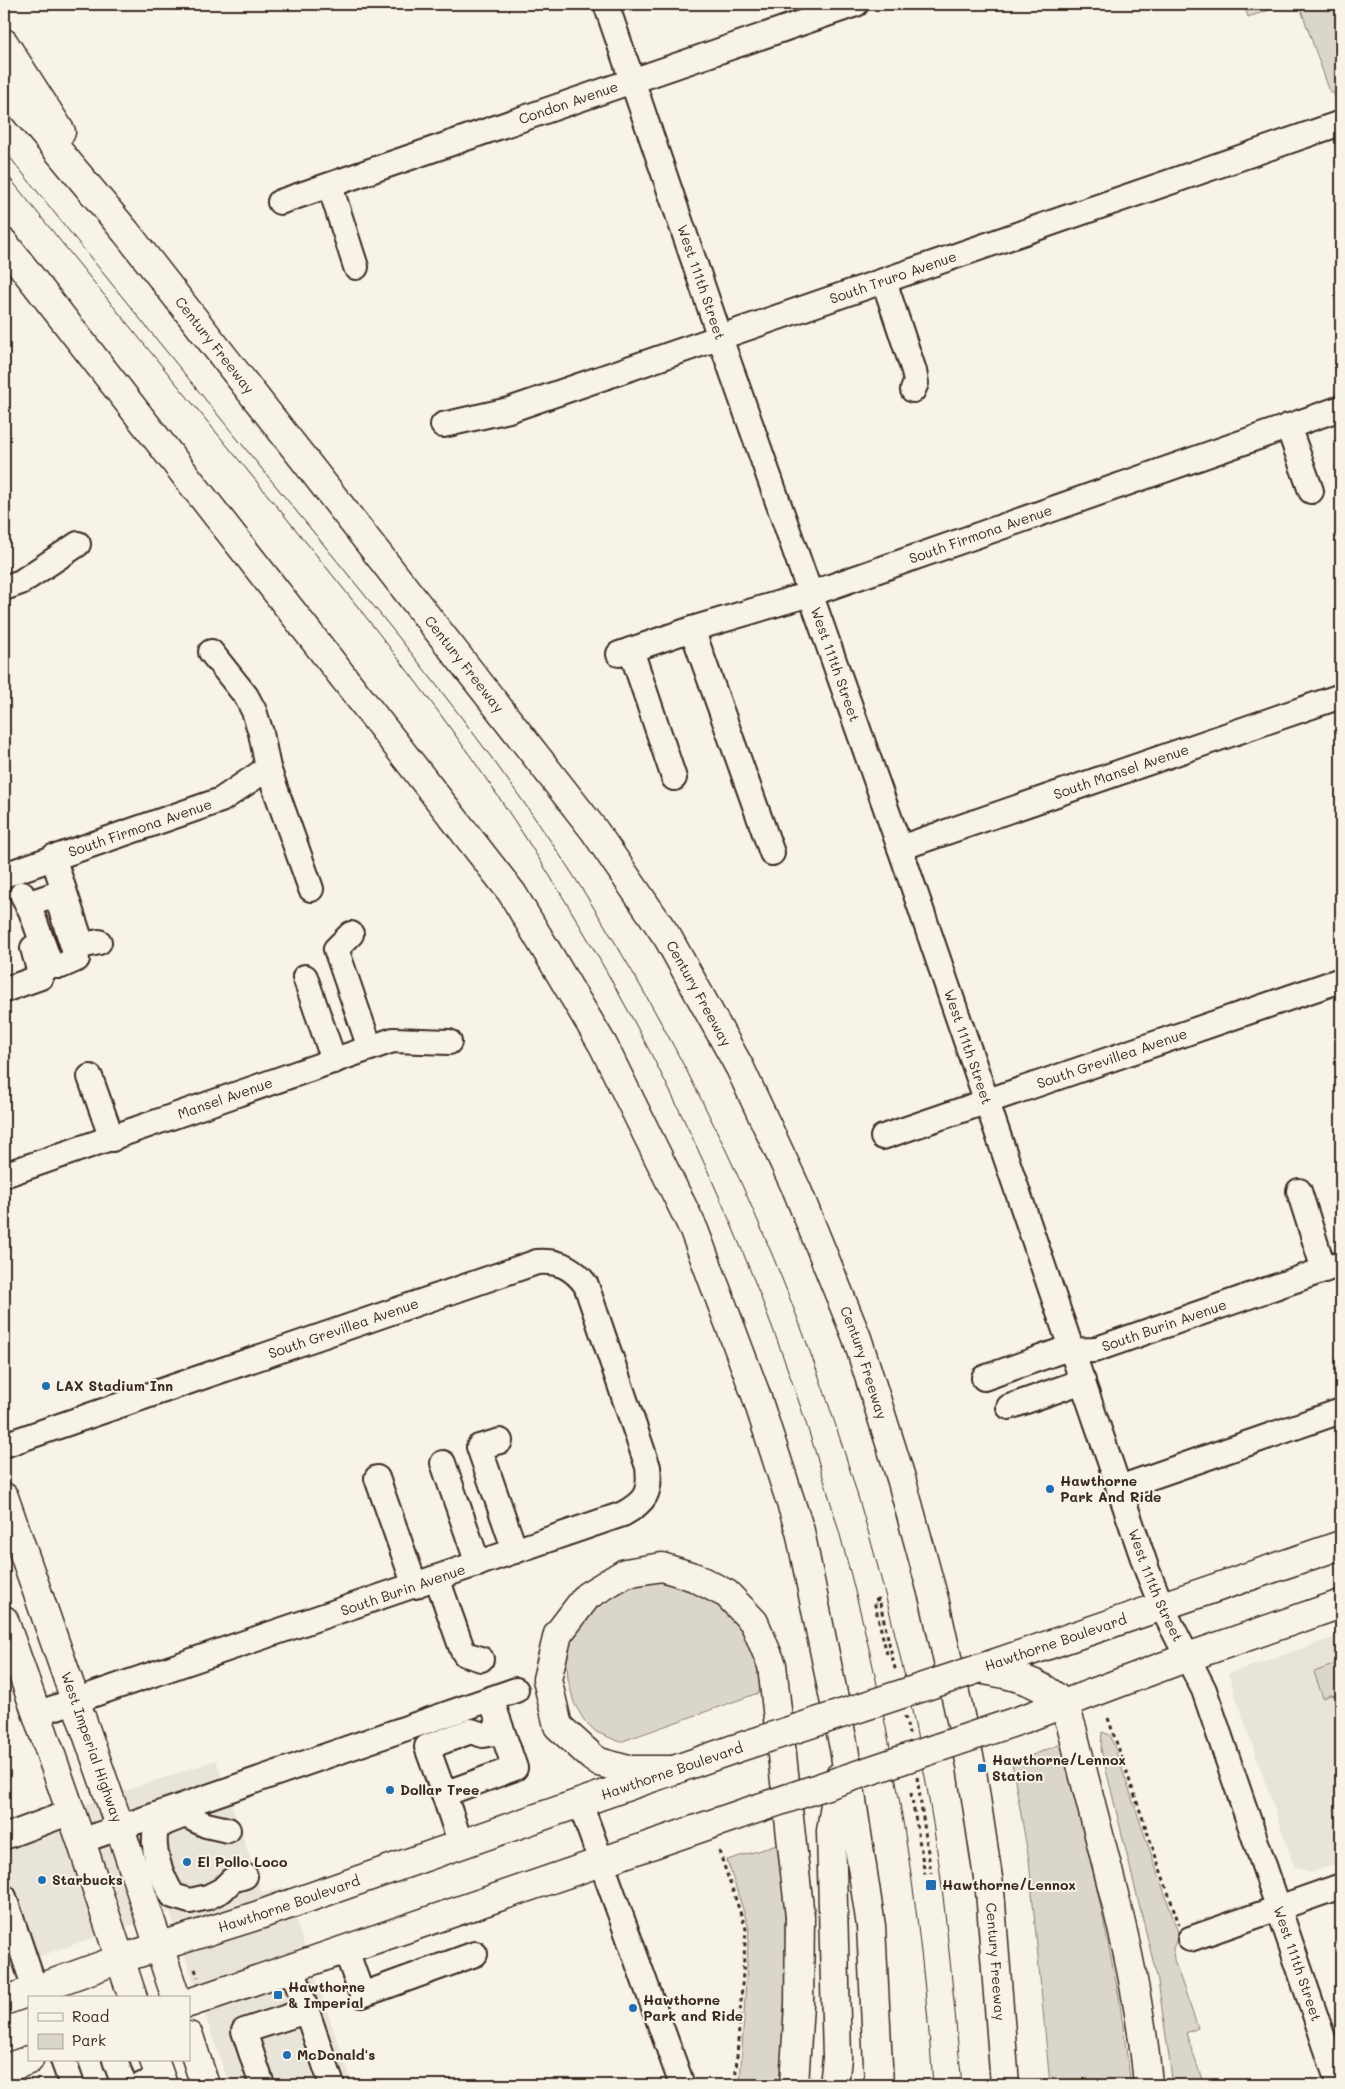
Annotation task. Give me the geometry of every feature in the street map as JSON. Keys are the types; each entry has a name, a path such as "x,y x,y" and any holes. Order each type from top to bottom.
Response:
{"main road":[{"path":"4,43 126,232"},
{"name":"Century Freeway","path":"4,86 126,232 594,830 668,938 740,1068 793,1181 857,1338 901,1478 935,1603 970,1765 990,1891 1005,2085"},
{"path":"4,243 512,893 603,1045 694,1230 756,1394 800,1531 844,1748 871,1926 879,2085"},
{"name":"West Imperial Highway","path":"4,1497 120,1828 175,1996"},
{"name":"Hawthorne Boulevard","path":"4,2000 120,1959 259,1915 734,1749 978,1669 1009,1666 1162,1607 1341,1545"},
{"path":"676,1770 628,1770 599,1762 558,1726 547,1679 558,1634 586,1596 625,1573 662,1567 694,1577 727,1594 754,1622 772,1665 800,1917 799,2004 794,2085"},
{"path":"190,2003 1026,1718 1341,1604"},
{"path":"4,1620 132,1996"},
{"path":"1009,1666 1063,1704 1072,1728 1114,1891 1144,2036 1148,2085"},
{"path":"834,2085 837,2058 831,1831 844,1748"},
{"path":"190,2039 205,2085"},
{"path":"4,2069 28,2060"}],"street":[{"name":"West 111th Street","path":"606,4 720,338 900,848 1147,1570 1162,1607 1204,1690 1339,2085"},
{"name":"Condon Avenue","path":"280,202 632,79 856,4"},
{"name":"South Truro Avenue","path":"444,425 509,410 1341,123"},
{"path":"330,186 356,267"},
{"path":"884,281 914,371 916,383 912,390"},
{"name":"South Firmona Avenue","path":"674,778 625,652 810,594 1341,408"},
{"path":"1288,426 1311,491"},
{"path":"4,588 22,582 78,544"},
{"path":"692,630 772,853"},
{"path":"211,652 246,696 254,711 261,733 268,768 311,889"},
{"name":"South Mansel Avenue","path":"900,848 1341,696"},
{"name":"South Firmona Avenue","path":"9,873 221,800 268,768"},
{"path":"53,858 81,942 86,945 98,942"},
{"path":"4,990 41,977 25,921 24,899 9,873"},
{"path":"351,934 336,948 370,1048"},
{"path":"306,977 334,1061"},
{"name":"South Grevillea Avenue","path":"883,1137 1341,980"},
{"name":"Mansel Avenue","path":"4,1175 392,1040 449,1042"},
{"path":"90,1077 112,1139"},
{"path":"1299,1191 1333,1267"},
{"name":"South Grevillea Avenue","path":"4,1446 536,1262 550,1261 566,1266 578,1274 586,1285 617,1376"},
{"name":"South Burin Avenue","path":"984,1378 1060,1351 1094,1350 1333,1267"},
{"name":"South Burin Avenue","path":"36,1714 478,1564 623,1514 637,1507 646,1496 650,1482 648,1467 617,1376"},
{"path":"1020,1403 1083,1381"},
{"path":"1119,1488 1341,1410"},
{"path":"500,1441 479,1447 515,1551"},
{"path":"443,1463 478,1564"},
{"path":"377,1478 414,1586"},
{"path":"437,1578 462,1649 465,1654 481,1659"},
{"path":"81,1841 516,1690"},
{"path":"444,1794 515,1768 491,1699"},
{"path":"461,1845 427,1747 471,1731 483,1735 502,1731"},
{"path":"580,1803 600,1863 641,1969 682,2085"},
{"path":"4,1837 70,1812"},
{"path":"228,1830 206,1825 185,1815 156,1828 154,1840 157,1859 166,1884 173,1896 190,1901 222,1890 232,1880 245,1876"},
{"path":"1184,1932 1278,1907 1341,1886"},
{"path":"4,1897 35,1989"},
{"path":"346,1950 362,1995 475,1954"},
{"path":"292,1968 332,2085"},
{"path":"262,2085 244,2032 306,2010"},
{"path":"318,2044 313,2058 321,2085"},
{"path":"65,2062 72,2085"}],"path":[{"path":"885,1619 880,1599 874,1601 887,1654"},
{"path":"1108,1718 1184,1932"},
{"path":"911,1793 925,1874"},
{"path":"719,1851 746,1929 735,2085"}],"shaded area":[{"path":"1341,1635 1341,1862 1310,1873 1294,1866 1228,1674"},
{"path":"216,1760 262,1892 284,1887 353,2085 229,2085 170,1912 4,1968 4,1832"}],"green space":[{"path":"1244,4 1288,4 1248,17"},
{"path":"1299,4 1341,4 1341,109 1339,109 1333,92 1330,92"},
{"path":"658,1579 707,1593 745,1630 755,1652 761,1692 620,1742 596,1732 584,1720 574,1703 568,1679 566,1653 572,1637 595,1606 631,1585"},
{"path":"1341,1662 1341,1697 1331,1695 1323,1698 1314,1672"},
{"path":"1102,1732 1110,1735 1112,1740 1179,1935 1173,1948 1174,1960 1198,2028 1186,2033 1204,2085 1173,2085 1158,1981 1101,1749"},
{"path":"1061,1744 1094,1874 1119,1997 1131,2085 1050,2085 1029,1860 1012,1763"},
{"path":"784,1843 786,1989 782,2085 740,2085 749,1928 727,1860"}],"tram line":[{"path":"4,150 378,611 495,762 568,867 602,921 661,1022 714,1126 762,1231 805,1339 843,1449 876,1560 904,1673 927,1788 948,1936 962,2085"},
{"path":"4,171 284,515 410,673 440,714 498,796 591,944 672,1096 743,1251 802,1411 851,1575 889,1742 916,1912 933,2085"}],"place":[{"name":"LAX Stadium Inn","path":"46,1386"},
{"name":"Hawthorne Park And Ride","path":"1050,1489"},
{"name":"Hawthorne/Lennox Station","path":"982,1768"},
{"name":"Dollar Tree","path":"390,1790"},
{"name":"El Pollo Loco","path":"187,1862"},
{"name":"Starbucks","path":"42,1880"},
{"name":"Hawthorne/Lennox","path":"931,1885"},
{"name":"Hawthorne & Imperial","path":"278,1995"},
{"name":"Hawthorne Park and Ride","path":"633,2008"},
{"name":"McDonald's","path":"287,2055"}]}
